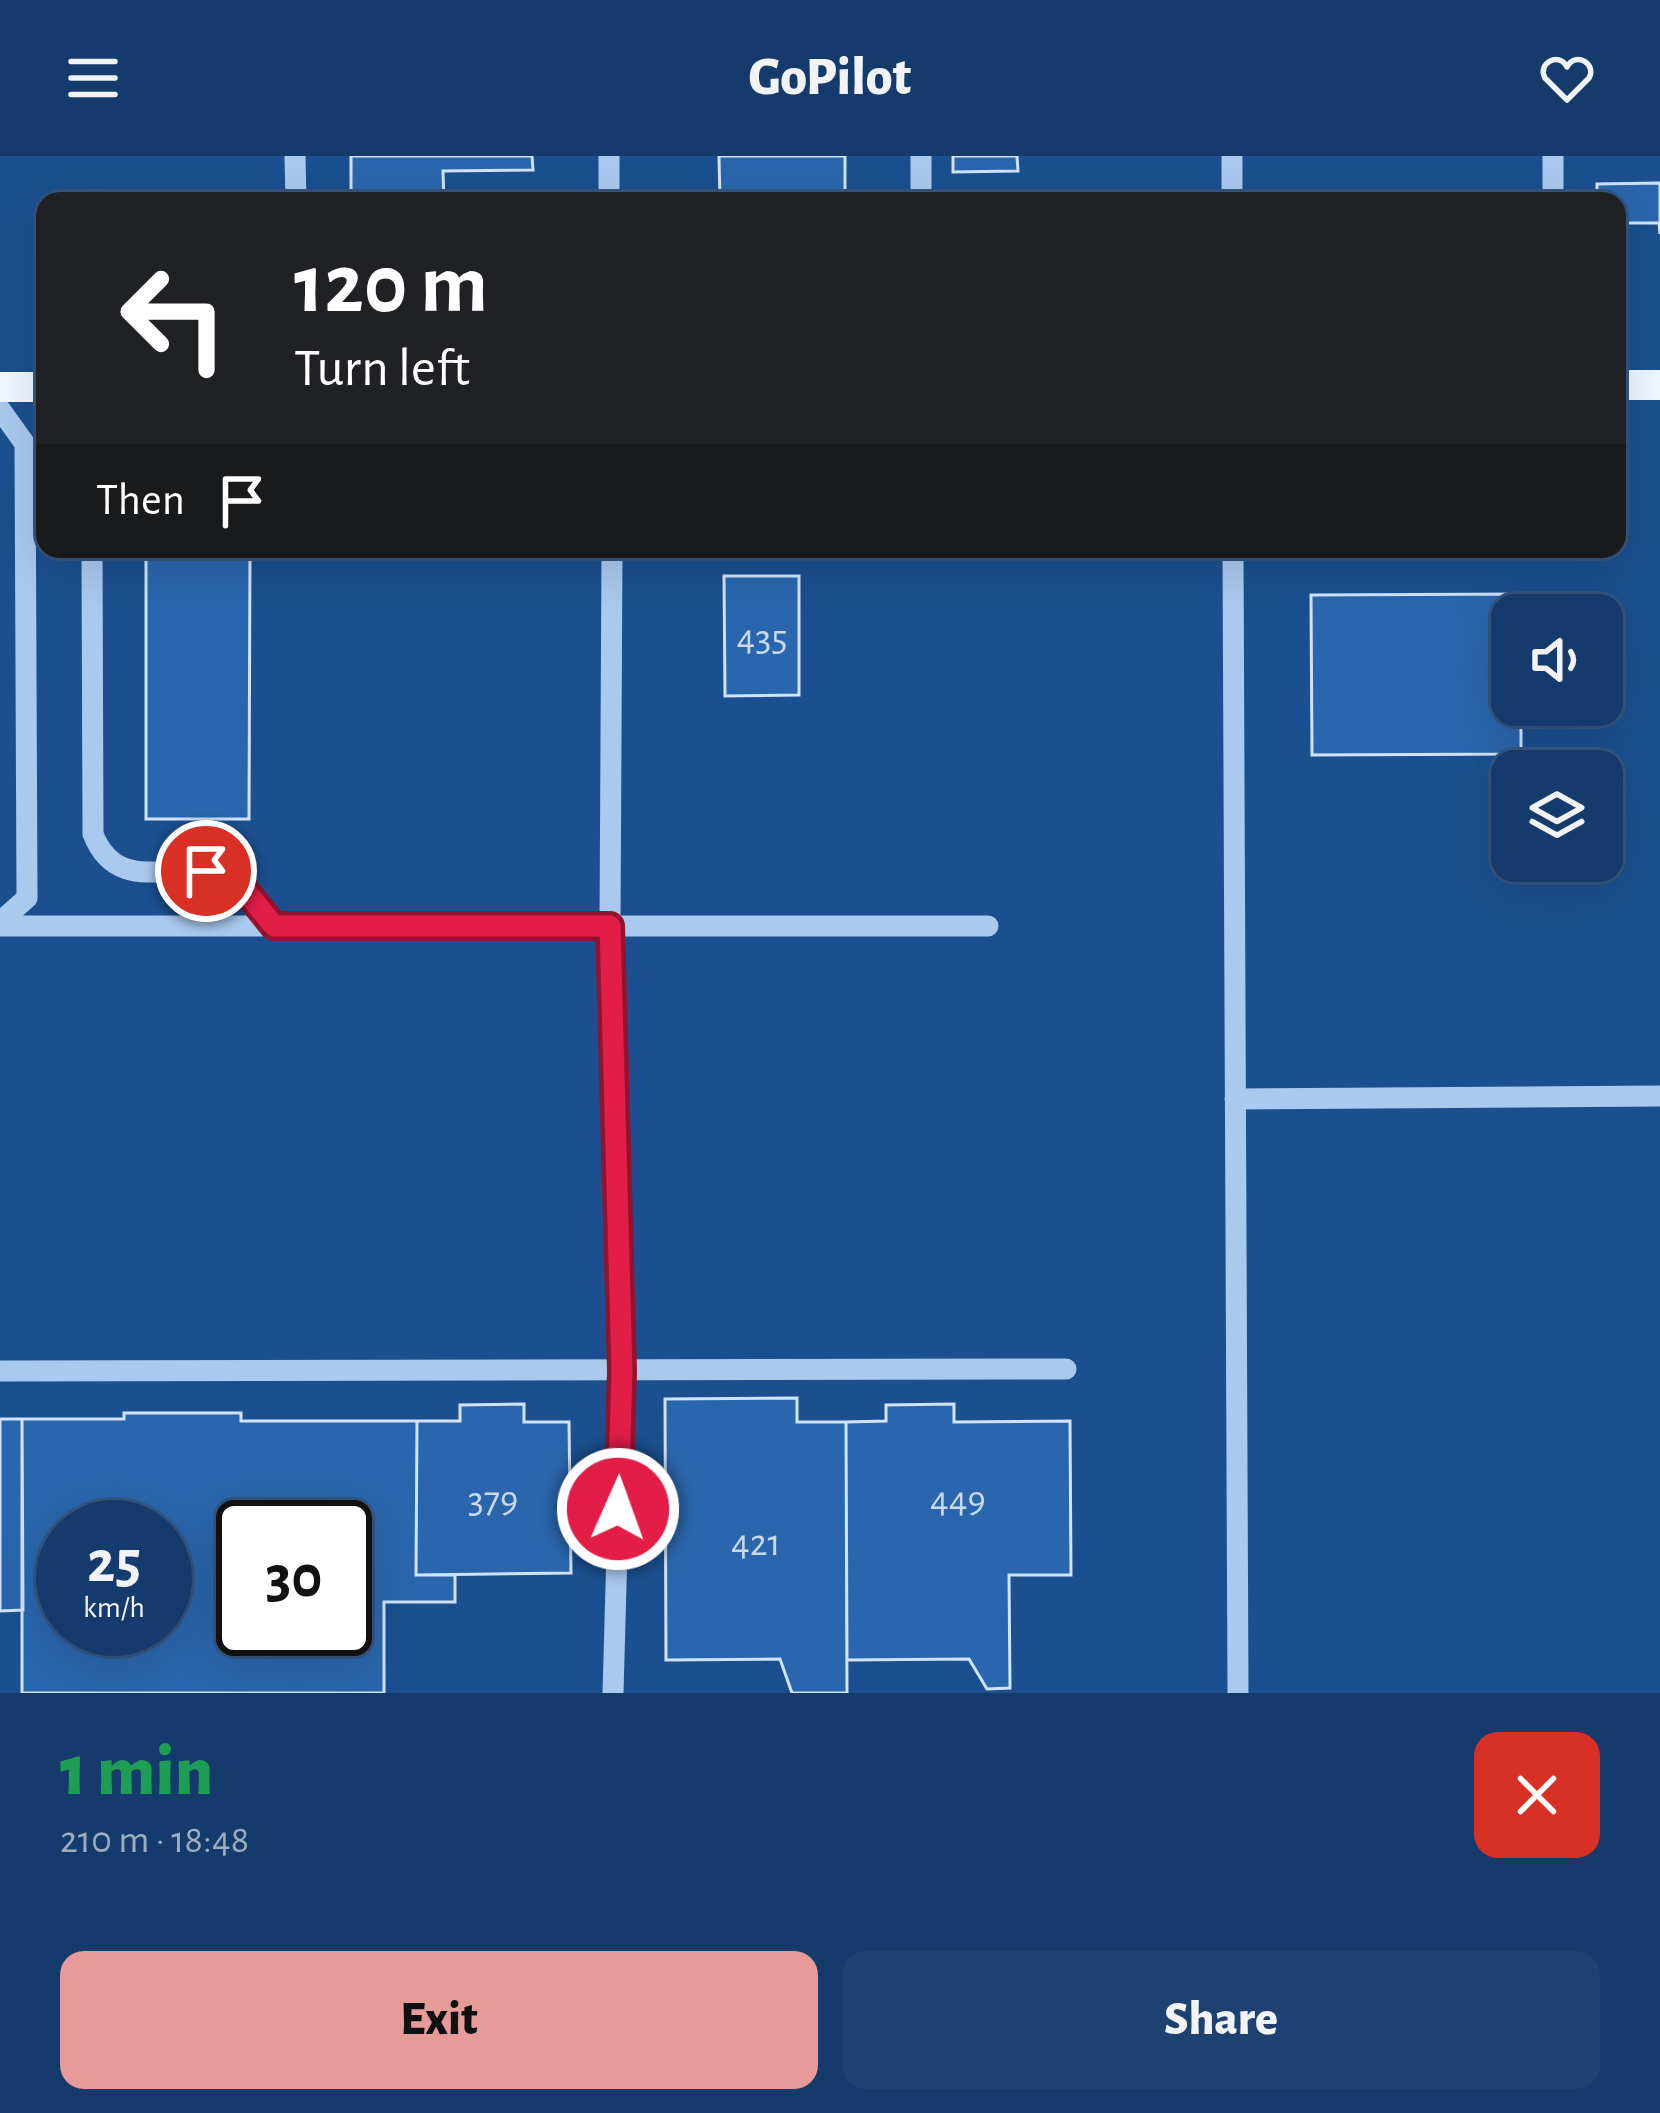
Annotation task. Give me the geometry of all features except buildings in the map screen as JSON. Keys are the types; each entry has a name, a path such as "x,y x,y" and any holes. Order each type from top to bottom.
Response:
{"main road":[{"path":"1626,386 1660,385"},
{"path":"0,386 36,387"}],"street":[{"path":"296,156 296,192"},
{"path":"609,156 609,192"},
{"path":"921,156 921,192"},
{"path":"1232,156 1232,192"},
{"path":"1553,156 1553,192"},
{"path":"0,409 25,443 27,898 0,924"},
{"path":"92,558 93,834 100,853 134,872 225,875 240,884 274,926"},
{"path":"612,558 610,926 622,1371 613,1693"},
{"path":"1233,558 1238,1693"},
{"path":"0,924 988,926"},
{"path":"1235,1099 1660,1096"},
{"path":"0,1371 1066,1369"}],"route":[{"path":"206,871 240,884 274,926 610,926 622,1371 618,1509"}]}
